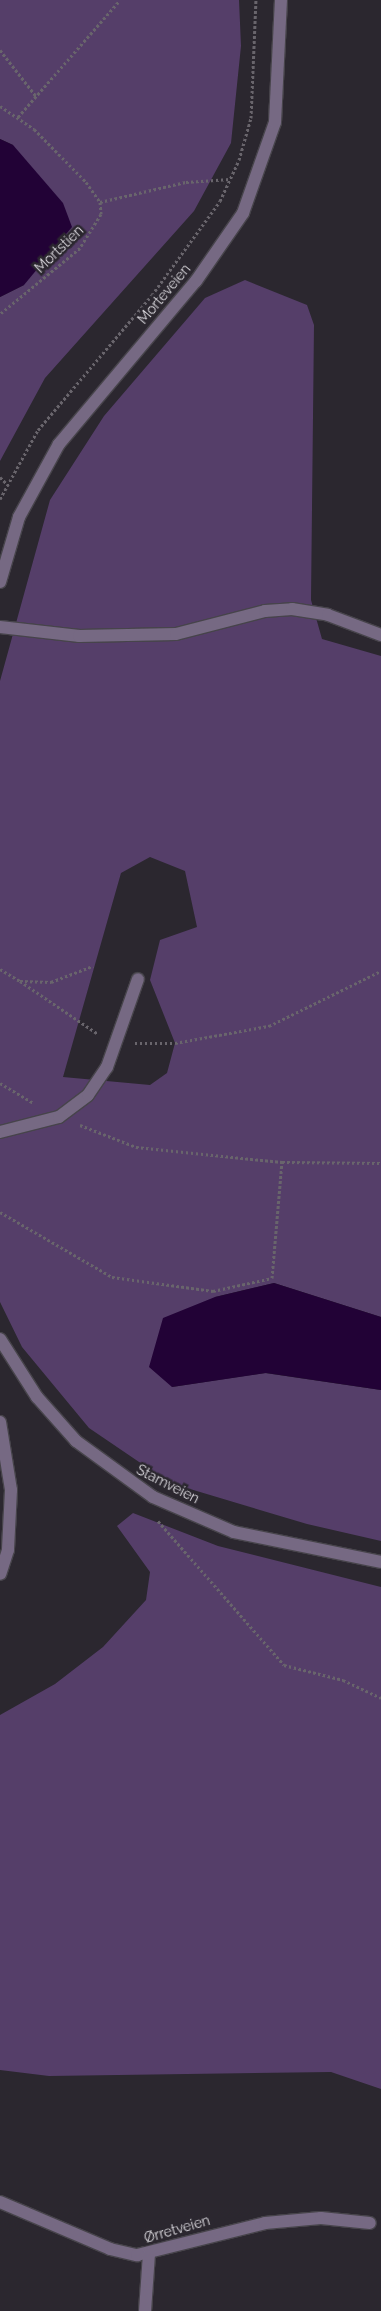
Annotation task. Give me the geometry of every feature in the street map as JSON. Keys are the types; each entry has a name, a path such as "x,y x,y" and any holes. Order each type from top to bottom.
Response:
{"street":[{"name":"Morteveien","path":"0,582 19,517 59,444 196,281 243,213 275,122 281,0"},
{"path":"0,627 79,636 168,634 265,610 292,609 328,614 381,635"},
{"path":"0,1132 59,1117 98,1082 117,1044 138,979"},
{"name":"Stamveien","path":"0,1339 37,1397 76,1442 145,1492 234,1532 381,1562"},
{"path":"0,1422 11,1490 8,1550 0,1574"},
{"name":"Ørretveien","path":"0,2202 110,2249 149,2254 264,2222 321,2218 370,2222"},
{"path":"145,2311 149,2254"}],"path":[{"path":"18,117 120,0"},
{"path":"0,499 7,484 58,403 193,242 231,179 252,110 256,0"},
{"path":"0,50 36,96"},
{"path":"0,106 18,117 86,182 100,202 186,182 231,179"},
{"name":"Mortstien","path":"0,314 90,237 102,214 100,202"},
{"path":"0,477 7,484"},
{"path":"20,981 51,982 93,966"},
{"path":"0,968 78,1023 117,1044 175,1043 269,1026 348,984 381,971"},
{"path":"0,1083 59,1117 136,1147 282,1162 381,1163"},
{"path":"0,1212 112,1276 213,1291 272,1278 282,1162"},
{"path":"152,1514 284,1665 343,1680 381,1698"}],"shaded area":[{"path":"0,0 239,0 241,46 231,143 194,211 45,378 0,461 0,297 24,285 13,145 0,139"},
{"path":"0,139 13,145 63,203 72,227 24,285 0,297"},
{"path":"245,280 307,305 314,325 311,600 322,639 381,656 381,1317 274,1283 215,1297 172,1387 265,1373 381,1390 381,1541 307,1524 170,1483 89,1428 22,1347 0,1302 0,681 50,500 104,416 205,298","holes":["150,857 185,871 197,927 160,940 150,980 175,1043 167,1073 150,1085 63,1077 121,873"]},
{"path":"274,1283 381,1317 381,1390 266,1373 172,1387 149,1367 163,1318 215,1297"},
{"path":"133,1513 218,1546 381,1587 381,2089 331,2072 49,2076 0,2070 0,1715 55,1684 103,1647 146,1600 150,1572 117,1526"}]}
